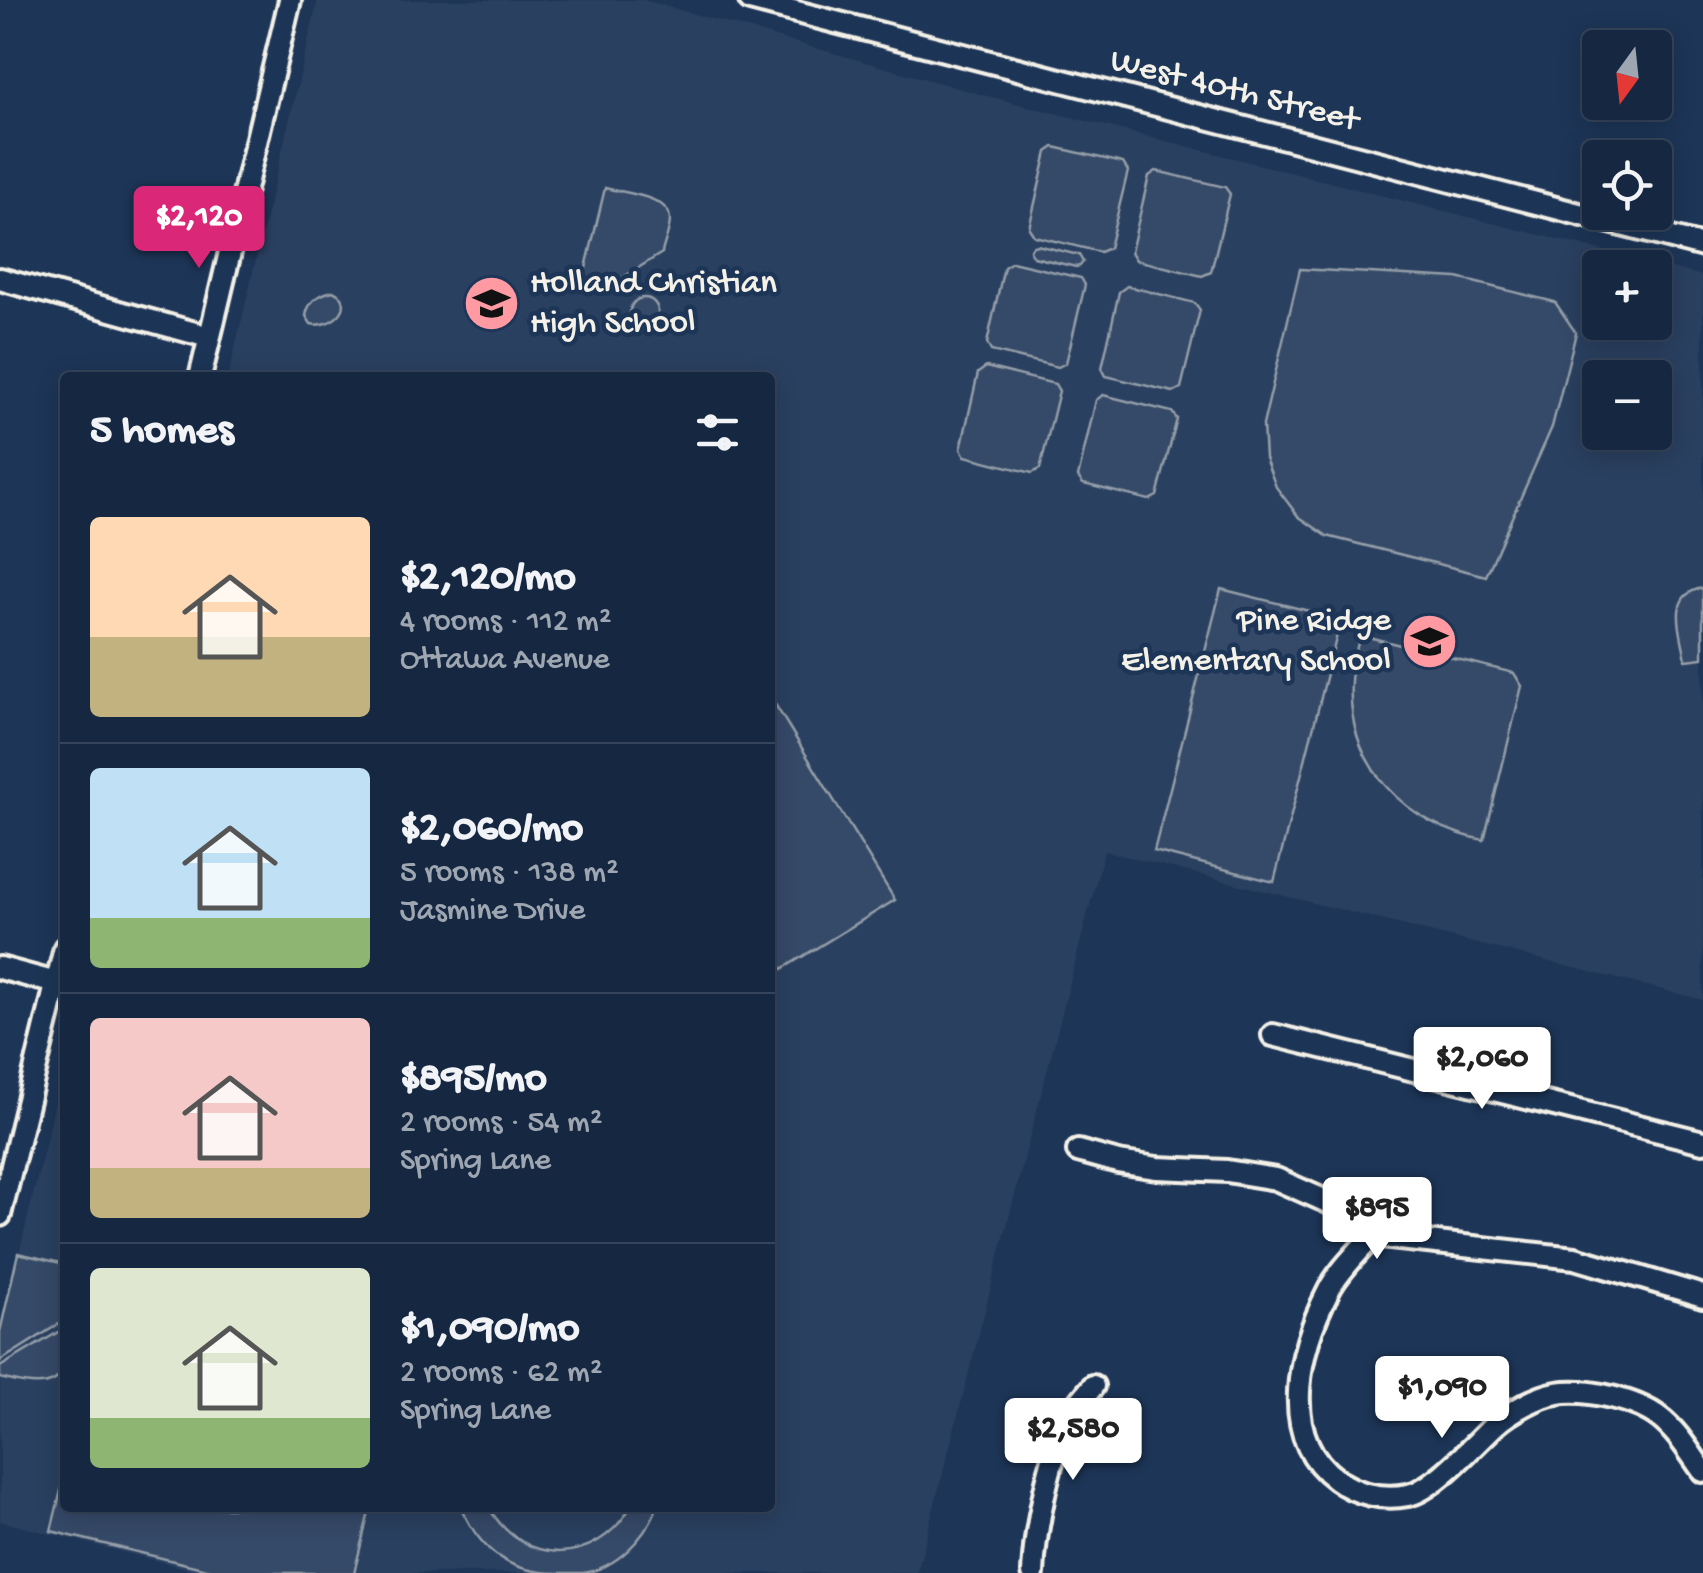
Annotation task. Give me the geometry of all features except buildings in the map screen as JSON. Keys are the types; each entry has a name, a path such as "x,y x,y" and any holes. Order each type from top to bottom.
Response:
{"street":[{"path":"201,372 290,0"},
{"name":"West 40th Street","path":"750,0 1703,246"},
{"path":"0,279 209,338"},
{"path":"0,1215 60,967"},
{"path":"0,968 56,983"},
{"path":"1273,1035 1703,1142"},
{"path":"1078,1151 1157,1168 1227,1171 1276,1179 1353,1216 1372,1236 1575,1258 1703,1296"},
{"path":"1372,1236 1330,1287 1304,1361 1298,1397 1302,1428 1308,1449 1328,1474 1351,1490 1382,1497 1412,1495 1444,1473 1500,1420 1556,1393 1589,1393 1640,1406 1671,1429 1703,1471"},
{"path":"1033,1573 1048,1478 1070,1416 1093,1386"}],"shaded area":[{"path":"318,0 644,0 983,95 1600,250 1582,250 1582,340 1672,340 1672,268 1703,276 1703,1000 1104,851 917,1573 205,1573 0,1521 0,1334 60,1082 60,1512 775,1512 775,372 229,372"},
{"path":"1054,147 1123,163 1128,171 1109,248 1100,252 1034,236 1029,228 1047,152"},
{"path":"1156,171 1225,187 1230,194 1211,272 1202,276 1136,260 1131,252 1149,176"},
{"path":"605,188 654,201 663,206 670,220 662,253 598,293 591,283 581,289"},
{"path":"1037,245 1079,255 1083,262 1076,267 1034,257 1030,250"},
{"path":"1012,262 1081,278 1085,285 1066,363 1058,367 991,351 987,343 1004,267"},
{"path":"1300,269 1457,278 1555,302 1576,333 1552,427 1486,576 1327,536 1298,516 1276,487 1265,458 1263,425"},
{"path":"1127,286 1195,303 1200,310 1181,388 1173,392 1106,376 1102,368 1119,292"},
{"path":"333,291 344,302 340,314 327,323 311,324 306,316 309,306 319,296"},
{"path":"644,298 654,302 658,312 654,322 644,326 634,322 630,312 634,302"},
{"path":"986,367 1055,384 1059,391 1040,469 1032,473 965,456 961,449 978,373"},
{"path":"1103,395 1172,412 1177,419 1157,496 1149,500 1083,484 1078,477 1096,400"},
{"path":"1703,588 1703,658 1686,660 1680,606 1691,592"},
{"path":"1221,589 1341,619 1274,882 1154,851"},
{"path":"1360,635 1514,673 1522,686 1484,840 1430,821 1406,806 1370,765 1352,712 1352,675"},
{"path":"775,704 895,900 782,969 775,958"},
{"path":"18,1253 60,1263 60,1323 0,1361 0,1332"},
{"path":"60,1331 60,1374 56,1379 39,1384 18,1382 0,1378 0,1367"},
{"path":"60,1494 60,1512 369,1512 354,1573 223,1573 51,1531"},
{"path":"463,1512 492,1512 521,1541 560,1552 598,1541 627,1512 655,1512 628,1550 607,1565 583,1573 542,1572 512,1564 488,1548"}],"place":[{"name":"Holland Christian High School","path":"491,304"},
{"name":"Pine Ridge Elementary School","path":"1430,642"}]}
